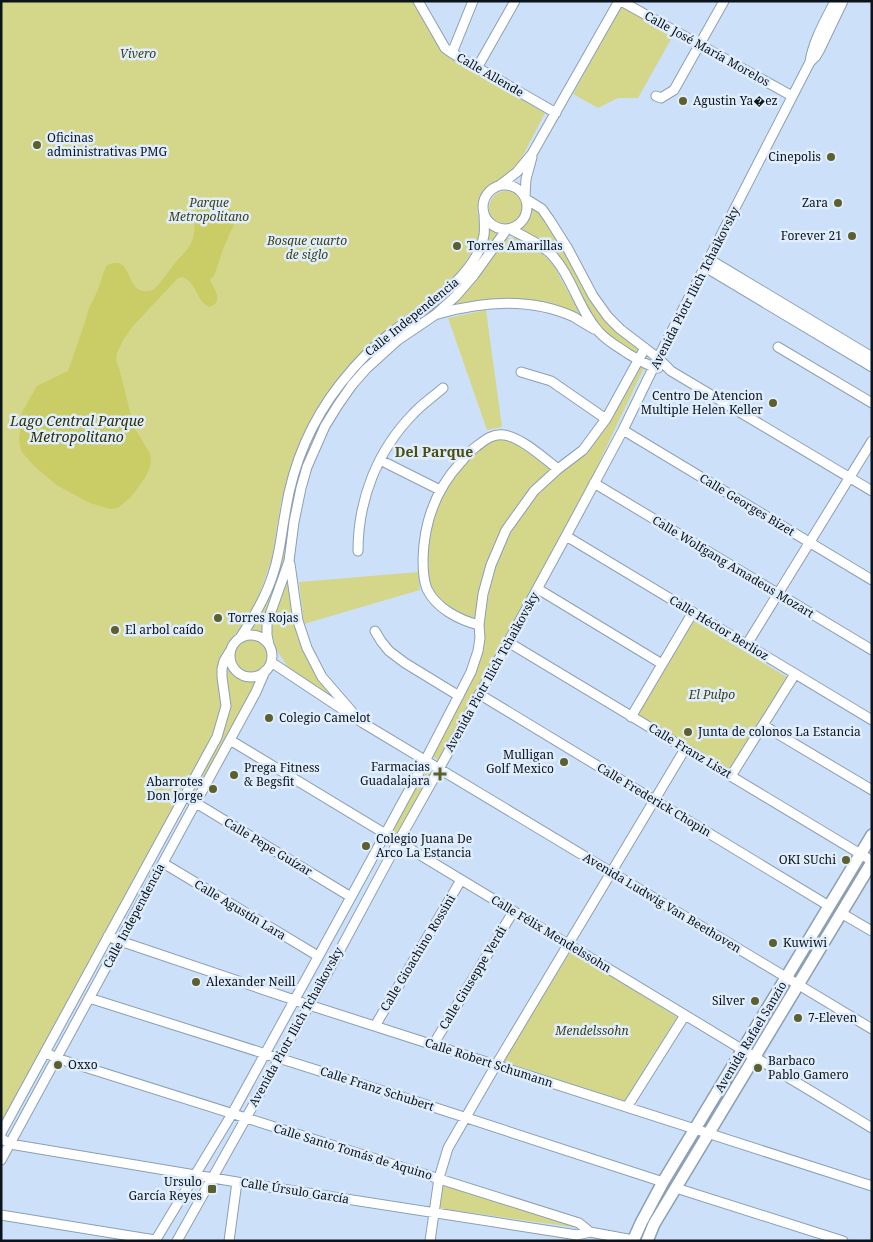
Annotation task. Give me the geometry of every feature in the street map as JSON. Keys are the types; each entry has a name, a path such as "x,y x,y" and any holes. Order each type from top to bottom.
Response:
{"main road":[{"name":"Avenida Rafael Sanzio","path":"633,1240 640,1223 663,1182 872,835"},
{"name":"Avenida Rafael Sanzio","path":"647,1241 654,1224 872,862"}],"street":[{"name":"Calle Allende","path":"418,1 445,48 556,113"},
{"path":"452,53 473,1"},
{"path":"477,68 515,1"},
{"path":"500,186 517,172 532,154 620,1"},
{"name":"Calle José María Morelos","path":"620,1 792,96"},
{"path":"656,96 662,98 674,90 724,1"},
{"path":"810,62 815,42 835,1"},
{"path":"810,62 819,51 843,1"},
{"name":"Avenida Piotr Ilich Tchaikovsky","path":"177,1241 538,589 623,430 810,62"},
{"path":"525,197 526,179 532,154"},
{"path":"507,185 514,187 520,190 525,197 528,205 527,212 525,218 516,227 499,229 487,220 483,206 488,193 494,188 507,185"},
{"path":"525,197 542,209 568,248 594,296 608,317 620,329 658,358 671,371 872,491"},
{"name":"Calle Independencia","path":"269,645 267,623 289,561 298,500 307,467 325,426 364,357 392,332 449,289 474,260 481,245 484,231 484,212"},
{"path":"509,229 549,253 566,277 589,319 610,342 639,360 654,367 671,371"},
{"name":"Calle Independencia","path":"240,638 261,603 273,576 280,547 284,514 302,449 329,399 398,340 435,315 456,296 509,229"},
{"path":"707,263 872,357"},
{"path":"707,263 872,367"},
{"path":"435,315 478,305 518,303 536,305 557,311 573,317 598,331"},
{"path":"778,347 872,403"},
{"name":"Avenida Piotr Ilich Tchaikovsky","path":"155,1240 232,1114 425,761 471,672 480,638 479,625 483,594 491,565 506,530 534,490 583,450 606,419 645,348"},
{"path":"522,372 551,381 606,419"},
{"path":"358,551 358,533 362,506 370,480 380,460 398,430 414,412 442,388"},
{"name":"Calle Georges Bizet","path":"623,430 872,580"},
{"path":"479,625 456,617 443,608 427,589 424,577 424,548 429,518 440,490 456,467 472,449 496,434 515,438 558,469"},
{"path":"747,644 872,442"},
{"path":"380,460 440,490"},
{"name":"Calle Wolfgang Amadeus Mozart","path":"594,483 872,650"},
{"name":"Calle Héctor Berlioz","path":"566,536 872,720"},
{"name":"Calle Independencia","path":"289,561 298,621 307,648 322,677 363,723"},
{"path":"538,589 662,664"},
{"path":"631,716 693,612"},
{"path":"375,631 389,651 404,663 459,696"},
{"path":"254,635 262,638 269,645 272,654 271,662 261,674 250,677 240,674 230,662 232,646 240,638 254,635"},
{"name":"Calle Franz Liszt","path":"508,642 872,862"},
{"name":"Calle Independencia","path":"1,1133 217,736 226,706 222,669 230,651"},
{"path":"271,662 363,723"},
{"name":"Calle Independencia","path":"1,1160 256,692 265,671"},
{"path":"731,776 795,674"},
{"name":"Calle Frederick Chopin","path":"479,694 829,906"},
{"name":"Avenida Ludwig Van Beethoven","path":"363,723 872,1029"},
{"path":"763,725 872,790"},
{"name":"Calle Félix Mendelssohn","path":"230,740 872,1128"},
{"path":"430,1241 439,1178 448,1148 685,748"},
{"name":"Calle Pepe Guízar","path":"184,796 351,897"},
{"name":"Calle Agustín Lara","path":"162,863 318,956"},
{"name":"Calle Gioachino Rossini","path":"375,1026 462,880"},
{"name":"Calle Giuseppe Verdi","path":"433,1045 513,912"},
{"path":"841,913 872,931"},
{"name":"Calle Robert Schumann","path":"108,936 309,1005 872,1186"},
{"name":"Calle Franz Schubert","path":"90,998 663,1182"},
{"path":"627,1107 685,1015"},
{"name":"Calle Santo Tomás de Aquino","path":"44,1052 56,1058 439,1178 578,1224 590,1232 633,1240"},
{"name":"Calle Úrsulo García","path":"1,1138 10,1144 237,1182 577,1235 590,1232"},
{"path":"229,1241 237,1182"},
{"path":"676,1188 843,1241"},
{"path":"1,1215 155,1240"}],"green space":[{"name":"Parque Metropolitano","path":"2,1 413,1 443,52 545,113 516,169 484,191 477,211 481,224 481,233 478,243 461,269 424,305 394,325 368,346 343,372 323,400 310,423 290,469 281,502 272,558 255,606 229,642 223,654 221,704 211,737 1,1124 1,3"},
{"path":"622,5 674,34 638,98 618,98 598,108 573,94"},
{"path":"506,191 518,196 523,208 518,220 506,225 494,220 489,208 494,196"},
{"path":"532,204 558,240 592,300 642,348 638,355 614,339 593,318 565,264 552,248 535,238 517,231 527,219"},
{"path":"488,225 494,231 500,233 455,295 353,381 351,378 377,349 452,292"},
{"path":"506,238 516,238 541,252 554,266 583,319 537,303 453,307"},
{"path":"486,310 502,427 487,430 448,318"},
{"path":"640,366 644,368 585,492 439,761 432,756 464,695 482,651 485,616 491,582 497,560 507,539 537,495 593,443 612,418"},
{"path":"345,380 350,385 320,431 266,636 257,631 247,632 259,611 289,503 313,428"},
{"path":"501,439 511,441 549,467 550,470 518,505 494,544 481,584 475,616 471,619 442,602 437,597 430,583 428,545 430,532 442,494 456,472 482,447 490,442"},
{"path":"418,572 420,590 304,624 299,582"},
{"path":"287,581 297,632 345,707 311,686 287,666 276,649 271,621"},
{"name":"El Pulpo","path":"694,621 787,677 730,770 638,714"},
{"path":"251,639 263,644 268,656 263,668 251,673 239,668 234,656 239,644"},
{"path":"227,664 237,675 249,681 260,677 195,799 189,795 228,712 224,678"},
{"path":"424,768 433,773 398,836 391,831"},
{"name":"Mendelssohn","path":"571,951 677,1017 624,1102 502,1062"},
{"path":"441,1183 579,1228 438,1208"}],"water":[{"name":"Lago Central Parque Metropolitano","path":"204,203 222,205 234,214 233,227 214,276 210,280 217,295 216,302 209,307 201,301 188,280 183,277 178,278 133,326 123,340 117,353 116,361 134,427 151,458 150,467 145,478 131,497 118,508 110,509 90,503 58,486 35,467 21,451 19,439 22,412 37,386 68,371 89,308 106,266 120,263 124,266 136,287 143,291 153,290 190,245 194,234 197,209"}],"place":[{"name":"Agustin Ya�ez","path":"683,101"},
{"name":"Oficinas administrativas PMG","path":"37,145"},
{"name":"Cinepolis","path":"831,157"},
{"name":"Zara","path":"838,203"},
{"name":"Forever 21","path":"852,236"},
{"name":"Torres Amarillas","path":"457,246"},
{"name":"Centro De Atencion Multiple Helen Keller","path":"773,403"},
{"name":"Torres Rojas","path":"218,618"},
{"name":"El arbol caído","path":"115,630"},
{"name":"Colegio Camelot","path":"269,718"},
{"name":"Junta de colonos La Estancia","path":"688,732"},
{"name":"Mulligan Golf Mexico","path":"564,762"},
{"name":"Farmacias Guadalajara","path":"440,774"},
{"name":"Prega Fitness & Begsfit","path":"234,775"},
{"name":"Abarrotes Don Jorge","path":"213,789"},
{"name":"Colegio Juana De Arco La Estancia","path":"366,846"},
{"name":"OKI SUchi","path":"846,860"},
{"name":"Kuwiwi","path":"773,943"},
{"name":"Alexander Neill","path":"196,982"},
{"name":"Silver","path":"755,1001"},
{"name":"7-Eleven","path":"798,1018"},
{"name":"Oxxo","path":"58,1065"},
{"name":"Barbaco Pablo Gamero","path":"758,1068"},
{"name":"Ursulo García Reyes","path":"212,1189"}],"district":[{"name":"Del Parque","path":"434,452"}],"park label":[{"name":"Vivero","path":"138,54"},
{"name":"Bosque cuarto de siglo","path":"307,248"}]}
